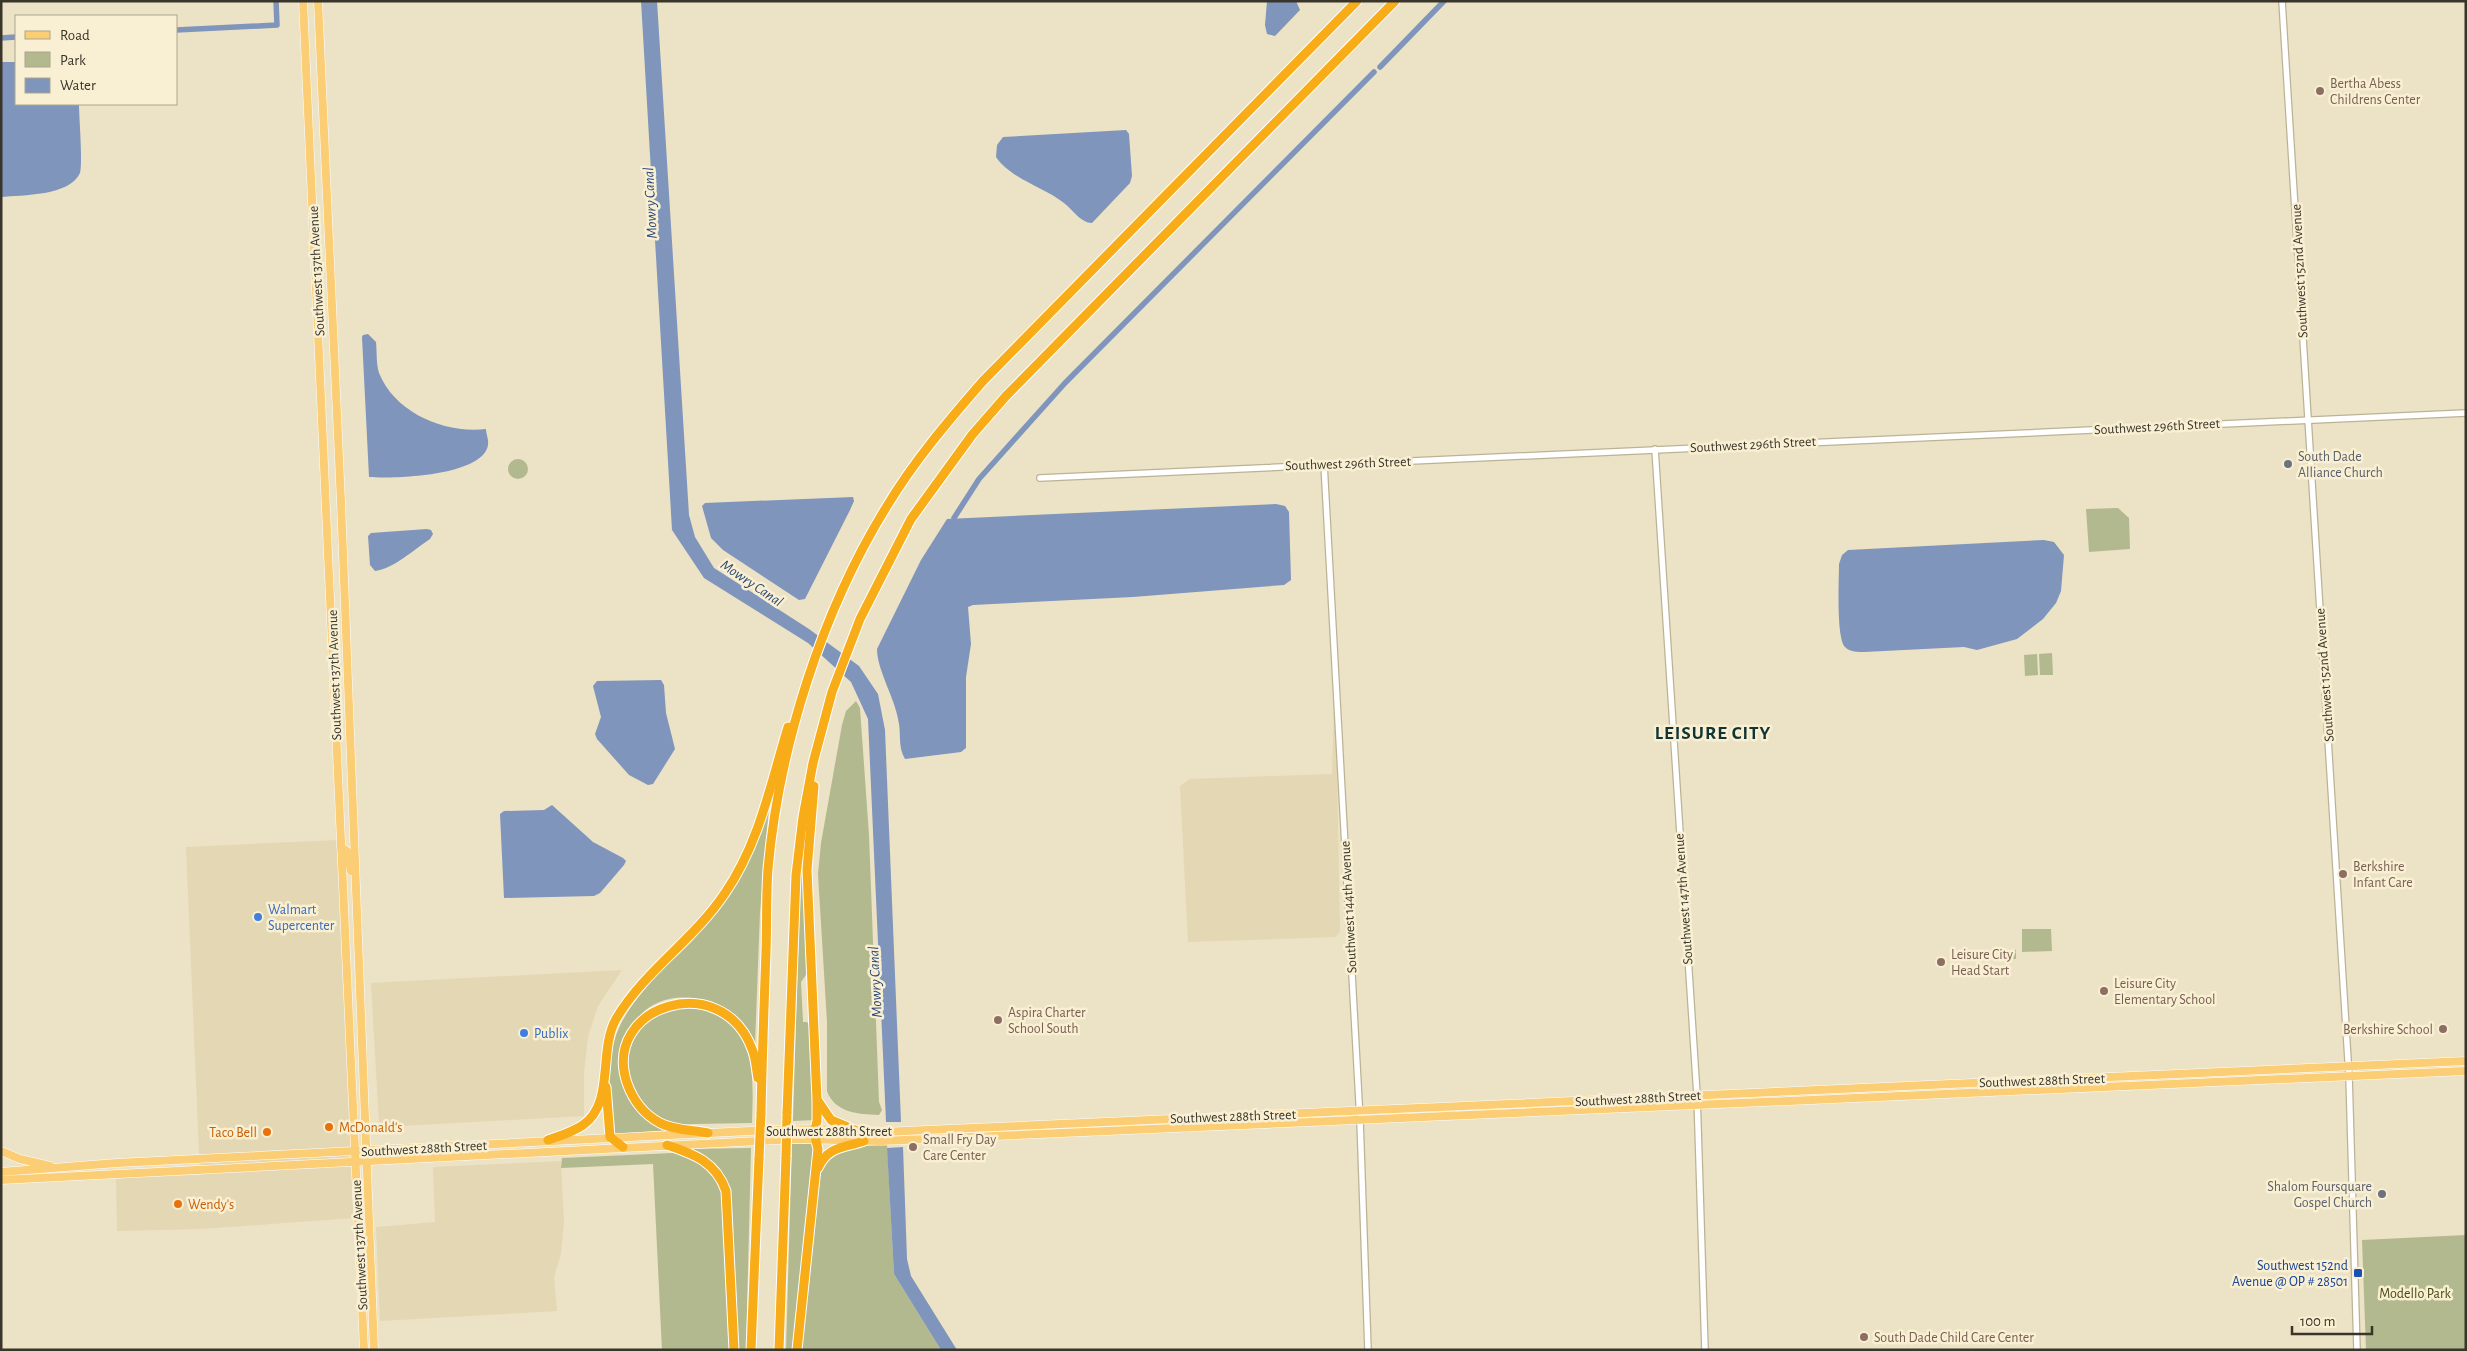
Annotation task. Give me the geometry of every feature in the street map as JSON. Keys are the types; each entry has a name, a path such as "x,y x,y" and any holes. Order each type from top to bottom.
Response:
{"highway":[{"path":"751,1350 761,1114 768,869 787,755 809,674 828,625 886,506 948,421 983,381 1356,1"},
{"path":"779,1350 796,875 803,817 822,728 839,672 883,571 910,519 972,435 1006,396 1395,1"},
{"path":"548,1140 574,1130 592,1116 599,1105 609,1038 624,1008 637,990 698,927 726,893 748,853 799,690 809,674"},
{"path":"796,1350 818,1149 814,1129 817,1121 817,1100 807,870 809,826 822,728"},
{"path":"708,1133 660,1123 645,1113 629,1089 624,1070 628,1044 641,1022 657,1010 676,1003 692,1002 709,1006 727,1016 742,1031 752,1048 761,1097"},
{"path":"604,1080 610,1137 623,1147"},
{"path":"817,1100 831,1120 857,1131"},
{"path":"817,1170 822,1158 831,1150 864,1141"},
{"path":"668,1145 705,1161 718,1175 726,1191 734,1350"}],"main road":[{"name":"Southwest 137th Avenue","path":"303,1 364,1350"},
{"name":"Southwest 137th Avenue","path":"318,1 348,677 374,1350"},
{"path":"304,14 318,14"},
{"path":"334,677 348,677"},
{"path":"341,847 346,848 350,856 353,918 358,926"},
{"name":"Southwest 288th Street","path":"1,1172 610,1137 814,1129 857,1131 2466,1061"},
{"path":"2441,1063 2441,1072"},
{"name":"Southwest 288th Street","path":"1,1180 668,1145 815,1139 864,1141 2466,1071"},
{"path":"1,1151 20,1159 59,1168"},
{"path":"360,1247 369,1247"}],"street":[{"name":"Southwest 152nd Avenue","path":"2282,1 2349,1067 2357,1350"},
{"name":"Southwest 296th Street","path":"1040,478 2466,413"},
{"name":"Southwest 147th Avenue","path":"1655,449 1697,1095 1705,1350"},
{"name":"Southwest 144th Avenue","path":"1324,464 1360,1110 1368,1350"}],"shaded area":[{"path":"1335,661 1340,932 1335,937 1188,942 1180,786 1190,779 1332,774"},
{"path":"337,840 355,1218 202,1229 117,1231 116,1177 200,1175 186,847"},
{"path":"622,970 598,1006 588,1037 584,1072 584,1116 382,1127 379,1124 371,983"},
{"path":"561,1161 564,1222 561,1254 554,1277 557,1311 380,1321 376,1227 435,1222 433,1167"}],"green space":[{"path":"518,459 525,462 528,469 525,476 518,479 511,476 508,469 511,462"},
{"path":"2118,508 2129,518 2130,549 2089,552 2086,509"},
{"path":"2052,653 2053,675 2040,675 2039,654"},
{"path":"2037,654 2038,675 2025,676 2024,655"},
{"path":"856,701 860,708 869,835 879,1102 882,1110 879,1115 855,1113 841,1108 827,1091 827,1022 818,874 821,843 842,725 846,711"},
{"path":"769,806 760,912 755,1045 743,1026 727,1012 709,1002 689,998 669,999 652,1006 637,1020 626,1040 624,1057 626,1090 670,1130 613,1134 610,1064 613,1045 619,1028 628,1011 642,992 699,933 729,883"},
{"path":"804,845 808,972 801,982 803,1022 807,1022 811,1027 815,1120 793,1121 800,890"},
{"path":"2022,929 2051,929 2052,951 2022,952"},
{"path":"2003,950 2016,950 2016,959 2003,959"},
{"path":"685,1006 712,1012 727,1021 738,1032 750,1060 753,1091 752,1123 671,1124 656,1118 644,1108 635,1095 630,1080 628,1064 630,1048 636,1034 646,1022 655,1016 665,1011"},
{"path":"792,1144 815,1144 794,1350 786,1350"},
{"path":"887,1144 894,1274 941,1350 799,1350 820,1176 826,1159 846,1148"},
{"path":"751,1148 746,1350 736,1350 729,1191 692,1149"},
{"path":"673,1153 691,1156 715,1175 724,1197 731,1350 662,1350 653,1164 561,1168 562,1158"},
{"name":"Modello Park","path":"2466,1235 2466,1350 2366,1350 2362,1240"}],"water":[{"name":"Mowry Canal","path":"641,1 657,1 689,515 695,537 714,568 809,629 859,666 878,694 885,730 901,1122 886,1122 868,719 851,682 808,643 704,578 672,530"},
{"path":"1267,1 1296,1 1300,10 1275,36 1267,34 1265,25"},
{"path":"1,62 15,62 15,105 79,105 81,168 75,181 56,190 33,195 1,197"},
{"path":"1126,130 1129,134 1132,176 1130,183 1092,223 1081,219 1056,197 1010,171 996,157 997,145 1003,137"},
{"path":"368,334 376,342 379,373 397,399 409,410 438,424 470,430 486,429 488,445 482,455 471,463 436,473 416,476 369,477 362,337"},
{"path":"853,497 854,501 850,510 805,599 799,600 723,550 711,538 702,506 705,503"},
{"path":"1276,504 1285,506 1289,512 1291,580 1284,585 1133,597 973,605 968,607 971,644 966,677 966,748 961,752 905,759 901,746 897,715 880,666 877,649 921,560 947,519"},
{"path":"431,530 433,534 430,539 397,562 375,571 370,565 368,536 371,533"},
{"path":"2044,540 2054,542 2064,555 2061,591 2056,603 2043,619 2017,639 1977,650 1964,647 1862,652 1852,651 1845,647 1842,641 1839,621 1839,564 1842,555 1848,550"},
{"path":"661,680 664,685 666,713 675,749 653,784 648,785 629,775 597,739 595,734 601,717 593,686 597,681"},
{"path":"552,805 593,842 623,858 626,861 624,865 600,893 594,896 504,898 500,814 504,811 544,810"},
{"path":"903,1147 907,1259 911,1276 957,1350 941,1350 894,1274 887,1148"}],"waterway":[{"path":"178,30 277,25 276,1"},
{"path":"1380,67 1444,1"},
{"path":"1,38 15,37"},
{"path":"954,518 979,479 1065,383 1374,72"}],"place":[{"name":"Bertha Abess Childrens Center","path":"2320,91"},
{"name":"South Dade Alliance Church","path":"2288,464"},
{"name":"Berkshire Infant Care","path":"2343,874"},
{"name":"Walmart Supercenter","path":"258,917"},
{"name":"Leisure City Head Start","path":"1941,962"},
{"name":"Leisure City Elementary School","path":"2104,991"},
{"name":"Aspira Charter School South","path":"998,1020"},
{"name":"Berkshire School","path":"2443,1029"},
{"name":"Publix","path":"524,1033"},
{"name":"McDonald's","path":"329,1127"},
{"name":"Taco Bell","path":"267,1132"},
{"name":"Small Fry Day Care Center","path":"913,1147"},
{"name":"Shalom Foursquare Gospel Church","path":"2382,1194"},
{"name":"Wendy's","path":"178,1204"},
{"name":"Southwest 152nd Avenue @ OP # 28501","path":"2358,1273"},
{"name":"South Dade Child Care Center","path":"1864,1337"}],"district":[{"name":"LEISURE CITY","path":"1713,732"}]}
